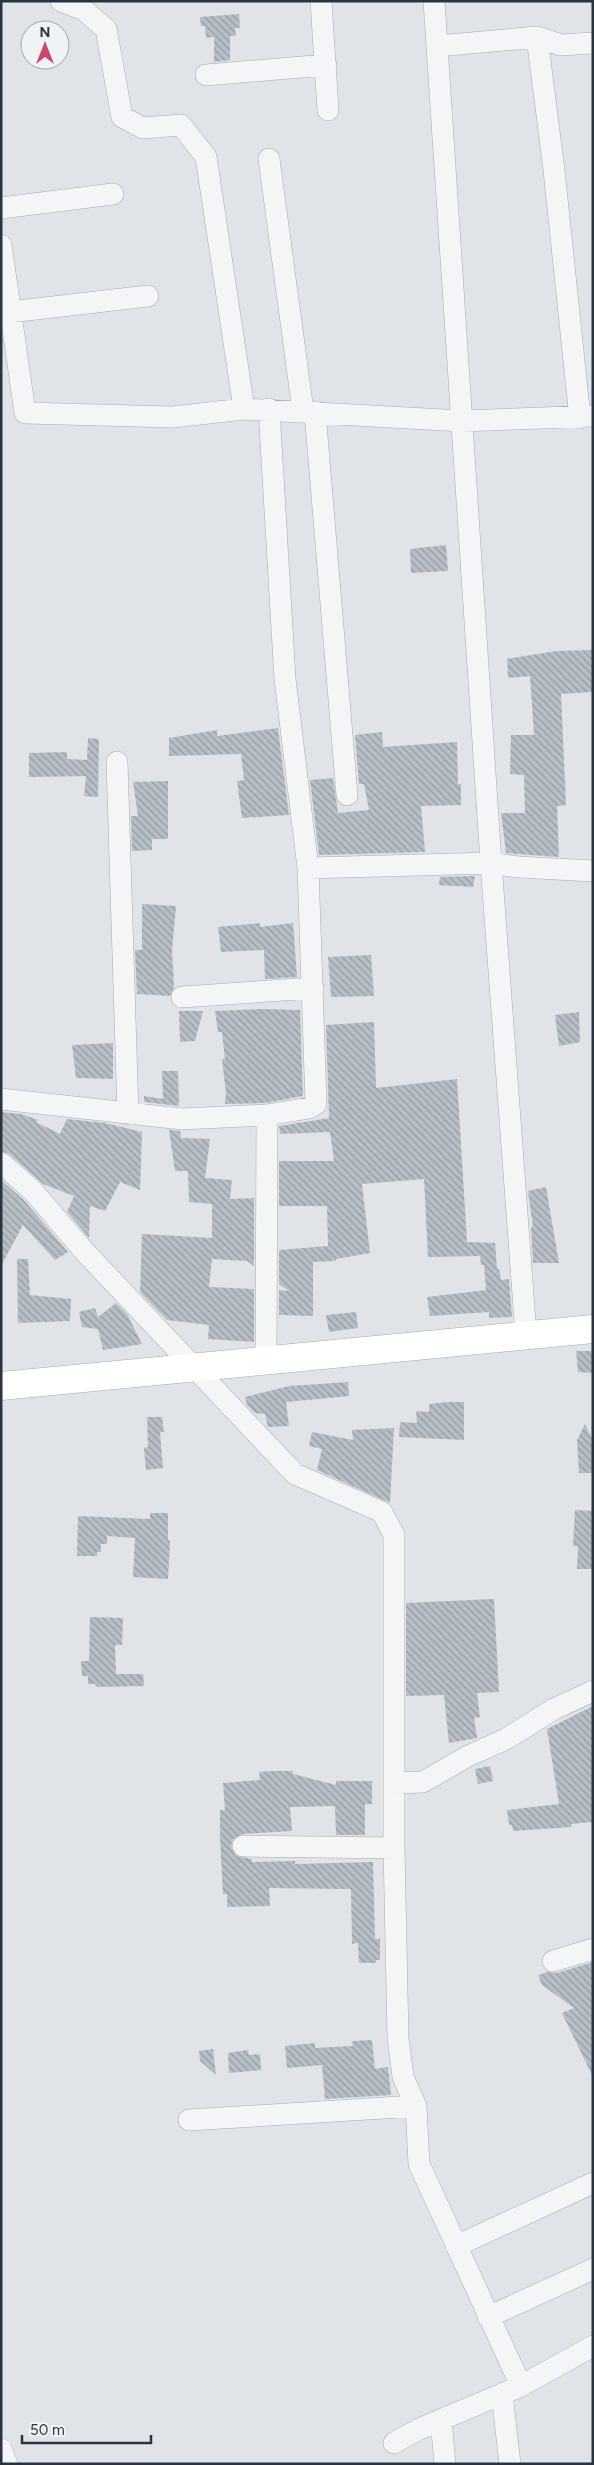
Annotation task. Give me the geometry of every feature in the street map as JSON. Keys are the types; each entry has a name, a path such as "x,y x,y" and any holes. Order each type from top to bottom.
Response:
{"main road":[{"path":"1,1386 593,1329"}],"street":[{"path":"61,1 84,10 106,29 122,117 143,128 181,125 206,157 244,409"},
{"path":"322,1 328,110"},
{"path":"434,1 490,863 526,1335"},
{"path":"437,46 537,37 561,45 593,43"},
{"path":"1,246 6,312 25,413 173,417 244,409 269,409 462,420 586,417 537,37"},
{"path":"206,75 326,65"},
{"path":"269,160 309,412 347,795"},
{"path":"1,208 113,194"},
{"path":"6,312 148,296"},
{"path":"1,1099 182,1119 267,1114 309,1108 316,1104 308,868 284,679 269,409"},
{"path":"117,762 128,1114"},
{"path":"308,868 490,863 518,868 593,871"},
{"path":"182,997 312,988"},
{"path":"266,1360 267,1114"},
{"path":"1,1163 33,1191 84,1251 192,1368 295,1474 382,1512 394,1535 394,1848 398,2038 403,2077 416,2106 419,2164 488,2317 512,2390 510,2464"},
{"path":"395,1783 423,1782 468,1756 506,1739 554,1710 593,1691"},
{"path":"243,1846 394,1848"},
{"path":"553,1961 593,1948"},
{"path":"189,2120 416,2106"},
{"path":"456,2246 593,2183"},
{"path":"488,2317 593,2268"},
{"path":"394,2443 441,2420 512,2390 593,2346"},
{"path":"441,2420 445,2464"},
{"path":"1,2448 7,2464"}],"building":[{"path":"239,14 240,28 235,28 236,36 230,36 230,60 214,62 214,37 206,38 205,26 201,26 200,17"},
{"path":"446,545 448,571 411,573 410,549"},
{"path":"593,650 593,692 561,694 566,805 557,806 559,857 506,853 501,813 525,813 524,775 510,774 511,735 534,735 530,676 508,678 507,659 556,651"},
{"path":"278,728 289,815 242,818 237,781 244,780 241,754 169,756 169,738 217,730 217,736"},
{"path":"382,732 383,747 457,742 458,784 461,784 461,805 421,806 425,852 319,855 310,780 333,778 338,813 369,810 364,784 359,784 355,735"},
{"path":"88,738 99,739 98,797 84,796 86,776 29,777 29,753 67,752 67,759 87,760"},
{"path":"168,781 168,839 152,839 152,850 132,851 131,816 138,816 133,782"},
{"path":"475,876 473,887 439,885 440,877"},
{"path":"142,904 176,906 172,950 174,988 170,996 137,994 135,950 142,950"},
{"path":"260,923 260,927 293,923 297,977 265,979 264,950 221,952 218,927"},
{"path":"371,955 374,996 331,997 328,957"},
{"path":"300,1010 303,1096 266,1103 225,1104 226,1094 222,1059 225,1059 222,1032 218,1032 215,1011"},
{"path":"179,1011 203,1011 195,1041 180,1042"},
{"path":"579,1012 580,1042 559,1046 555,1015"},
{"path":"374,1022 376,1088 457,1079 467,1242 495,1243 497,1269 499,1269 501,1280 509,1279 512,1317 489,1318 489,1312 430,1316 427,1297 486,1290 484,1265 481,1265 480,1256 428,1257 424,1179 362,1184 370,1253 336,1259 336,1261 313,1262 313,1316 279,1315 279,1290 289,1291 279,1284 279,1250 328,1246 327,1206 279,1206 279,1161 334,1161 330,1132 280,1134 279,1126 329,1118 326,1025"},
{"path":"113,1043 113,1079 76,1078 72,1045"},
{"path":"162,1071 178,1071 179,1106 144,1102 144,1096 163,1099"},
{"path":"1,1112 21,1114 38,1120 36,1122 60,1134 67,1119 105,1123 142,1132 140,1190 120,1182 105,1211 90,1206 89,1238 67,1212 74,1196 43,1184 9,1154 1,1151"},
{"path":"169,1130 180,1131 181,1138 210,1139 205,1178 232,1180 230,1199 254,1198 254,1266 247,1261 212,1259 209,1287 254,1289 254,1342 208,1339 209,1325 167,1320 140,1292 142,1234 212,1238 212,1204 189,1202 188,1171 175,1171"},
{"path":"1,1180 24,1200 68,1252 55,1260 23,1225 1,1266"},
{"path":"546,1187 559,1263 533,1263 531,1227 533,1227 528,1191"},
{"path":"17,1259 28,1259 30,1295 71,1299 70,1321 18,1323"},
{"path":"116,1303 127,1314 142,1344 103,1350 98,1329 82,1327 79,1312 95,1308 98,1317"},
{"path":"356,1312 358,1328 329,1332 326,1315"},
{"path":"576,1351 593,1351 593,1373 578,1372"},
{"path":"348,1382 349,1396 286,1402 289,1426 268,1427 265,1414 255,1413 247,1405 245,1397 289,1386"},
{"path":"464,1402 464,1440 399,1437 400,1422 417,1423 416,1411 429,1412 429,1404"},
{"path":"147,1417 162,1417 164,1432 160,1432 163,1468 146,1470 144,1448 148,1447"},
{"path":"585,1424 593,1441 593,1473 579,1473 577,1440"},
{"path":"394,1428 390,1503 317,1470 322,1449 309,1446 312,1432 353,1440 352,1430"},
{"path":"575,1510 593,1511 593,1569 577,1569 578,1546 573,1546"},
{"path":"150,1513 168,1513 168,1540 170,1541 168,1579 133,1577 135,1538 107,1536 107,1544 101,1544 101,1552 97,1552 97,1556 77,1556 78,1516 150,1519"},
{"path":"494,1599 499,1692 477,1693 480,1717 474,1718 477,1738 449,1743 444,1695 406,1696 406,1603"},
{"path":"90,1617 123,1618 122,1645 115,1645 116,1674 143,1674 144,1686 97,1687 95,1684 88,1684 88,1676 82,1676 81,1661 89,1661"},
{"path":"593,1706 593,1822 571,1824 572,1827 513,1831 512,1825 509,1825 507,1810 559,1804 547,1729"},
{"path":"490,1766 493,1781 478,1784 475,1769"},
{"path":"293,1771 293,1774 336,1785 336,1781 372,1781 372,1804 365,1804 365,1835 336,1835 335,1806 290,1807 292,1831 243,1834 233,1839 231,1846 236,1856 252,1859 252,1862 295,1861 295,1864 373,1862 375,1939 380,1939 380,1960 376,1960 376,1963 359,1963 358,1943 352,1944 351,1889 269,1888 270,1906 227,1907 227,1894 223,1894 220,1838 220,1810 225,1810 223,1783 260,1780 259,1772"},
{"path":"593,1962 593,2077 562,2013 574,2008 542,1985 538,1975 548,1972 557,1973"},
{"path":"372,2040 375,2069 388,2067 391,2095 325,2099 322,2065 287,2068 285,2046 315,2043 315,2048 353,2046 352,2041"},
{"path":"213,2049 216,2075 200,2061 199,2051"},
{"path":"248,2050 249,2055 260,2054 261,2070 229,2073 228,2053"}]}
